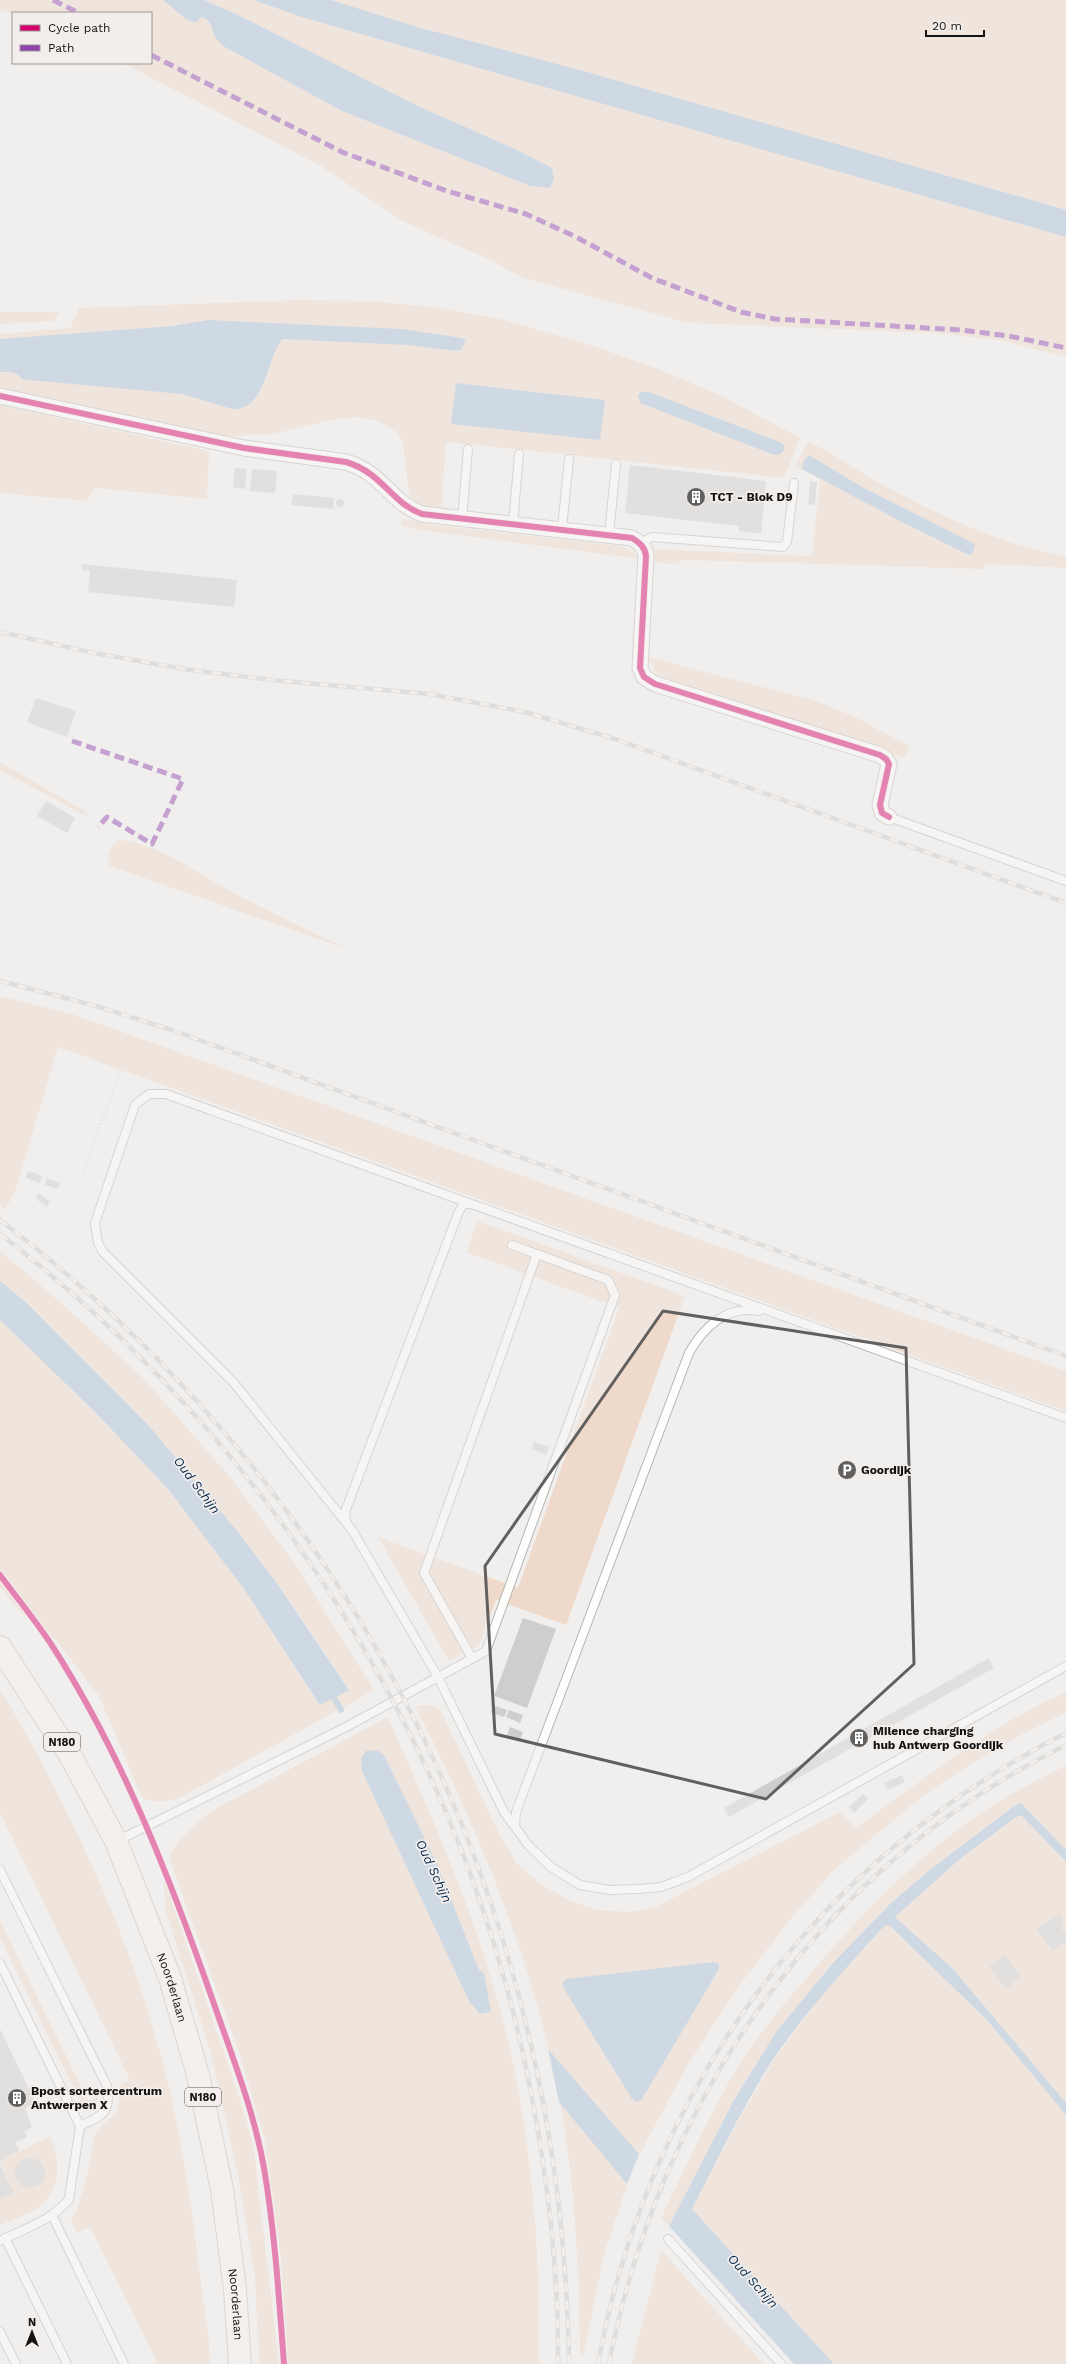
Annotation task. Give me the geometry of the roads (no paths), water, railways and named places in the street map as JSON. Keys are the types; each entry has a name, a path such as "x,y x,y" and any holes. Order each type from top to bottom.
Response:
{"main road":[{"name":"Noorderlaan","path":"0,1647 70,1755 116,1841 170,1978 198,2074 222,2189 234,2289 240,2364"}],"street":[{"path":"0,396 237,447 346,462 359,466 373,475 411,510 433,516 609,534 632,538 640,543 645,550 647,563 640,668 644,677 655,684 880,755 886,759 889,764 880,805 882,813 889,817"}],"lane":[{"path":"462,519 468,449"},
{"path":"513,524 519,454"},
{"path":"562,529 569,459"},
{"path":"609,534 616,464"},
{"path":"640,543 652,537 784,547 787,542 794,483"},
{"path":"889,817 1066,881"},
{"path":"1066,1418 166,1094 158,1093 141,1099 132,1113 95,1223 98,1243 110,1258 234,1383 346,1522 438,1677 504,1812 529,1846 551,1867 580,1884 610,1890 662,1887 688,1877 1066,1666"},
{"path":"346,1522 345,1512 460,1208 464,1204 471,1204"},
{"path":"116,1841 346,1727 486,1651 615,1295 608,1280 512,1245"},
{"path":"472,1658 424,1573 537,1254"},
{"path":"515,1826 516,1812 689,1353 699,1335 714,1321 739,1312 753,1310 773,1313"},
{"path":"0,1870 107,2086 109,2101 107,2110 100,2116 80,2126"},
{"path":"0,1963 80,2126 68,2198 62,2208 52,2215 3,2239 66,2364"},
{"path":"52,2215 124,2364"},
{"path":"668,2239 781,2364"},
{"path":"0,2332 16,2364"}],"water":[{"path":"163,0 204,0 238,15 418,106 513,148 552,168 554,179 550,188 530,186 342,111 223,46 218,41 207,20 201,17 196,23 186,19"},
{"path":"253,0 331,0 417,27 587,72 1066,210 1066,237 305,18"},
{"path":"208,320 402,329 462,338 466,340 461,350 457,351 408,345 282,339 272,359 259,393 252,402 243,407 232,409 182,394 29,380 22,379 20,376 12,372 0,372 0,339 172,326"},
{"path":"456,383 605,400 600,440 451,424"},
{"path":"642,392 649,392 782,443 785,447 780,454 774,455 640,403 638,395"},
{"path":"809,455 862,487 975,544 973,553 969,555 904,523 802,469 803,462"},
{"path":"0,1281 27,1303 150,1427 238,1532 276,1582 349,1690 320,1705 244,1589 168,1489 95,1412 0,1320"},
{"path":"377,1750 384,1755 437,1864 479,1970 484,1973 491,2012 480,2014 469,2001 362,1771 361,1758 366,1751"},
{"path":"1021,1803 1066,1850 1066,1862 1023,1817 1019,1815 961,1858 895,1917 953,1969 1066,2103 1066,2115 987,2020 890,1926 885,1925 840,1974 798,2025 772,2061 740,2115 692,2209 834,2364 794,2364 669,2226 734,2100 776,2032 833,1963 890,1904 931,1869 1014,1806"},
{"path":"714,1962 719,1964 719,1969 642,2099 637,2102 632,2099 563,1987 563,1982 566,1979"},
{"path":"548,2049 639,2154 627,2184 559,2102"}],"waterway":[{"name":"Oud Schijn","path":"331,1693 341,1710"}],"railway":[{"path":"0,632 94,653 190,670 272,680 429,694 525,712 615,739 1066,903"},
{"path":"0,981 96,1006 169,1029 1066,1356"},
{"path":"0,1220 128,1330 240,1452 337,1584 418,1726 482,1876 528,2033 558,2196 569,2364"},
{"path":"0,1234 97,1316 186,1406 267,1504 339,1608 402,1719 455,1834 497,1954 528,2077 541,2148 554,2256 558,2328 558,2364"},
{"path":"598,2364 622,2263 657,2167 702,2077 757,1993 822,1916 895,1846 976,1785 1066,1733"},
{"path":"609,2364 633,2266 667,2172 711,2084 765,2000 827,1924 898,1856 978,1795 1066,1745"}],"place":[{"name":"TCT - Blok D9","path":"696,497"},
{"name":"Goordijk","path":"847,1470"},
{"name":"Milence charging hub Antwerp Goordijk","path":"859,1738"},
{"name":"Bpost sorteercentrum Antwerpen X","path":"17,2098"}]}
